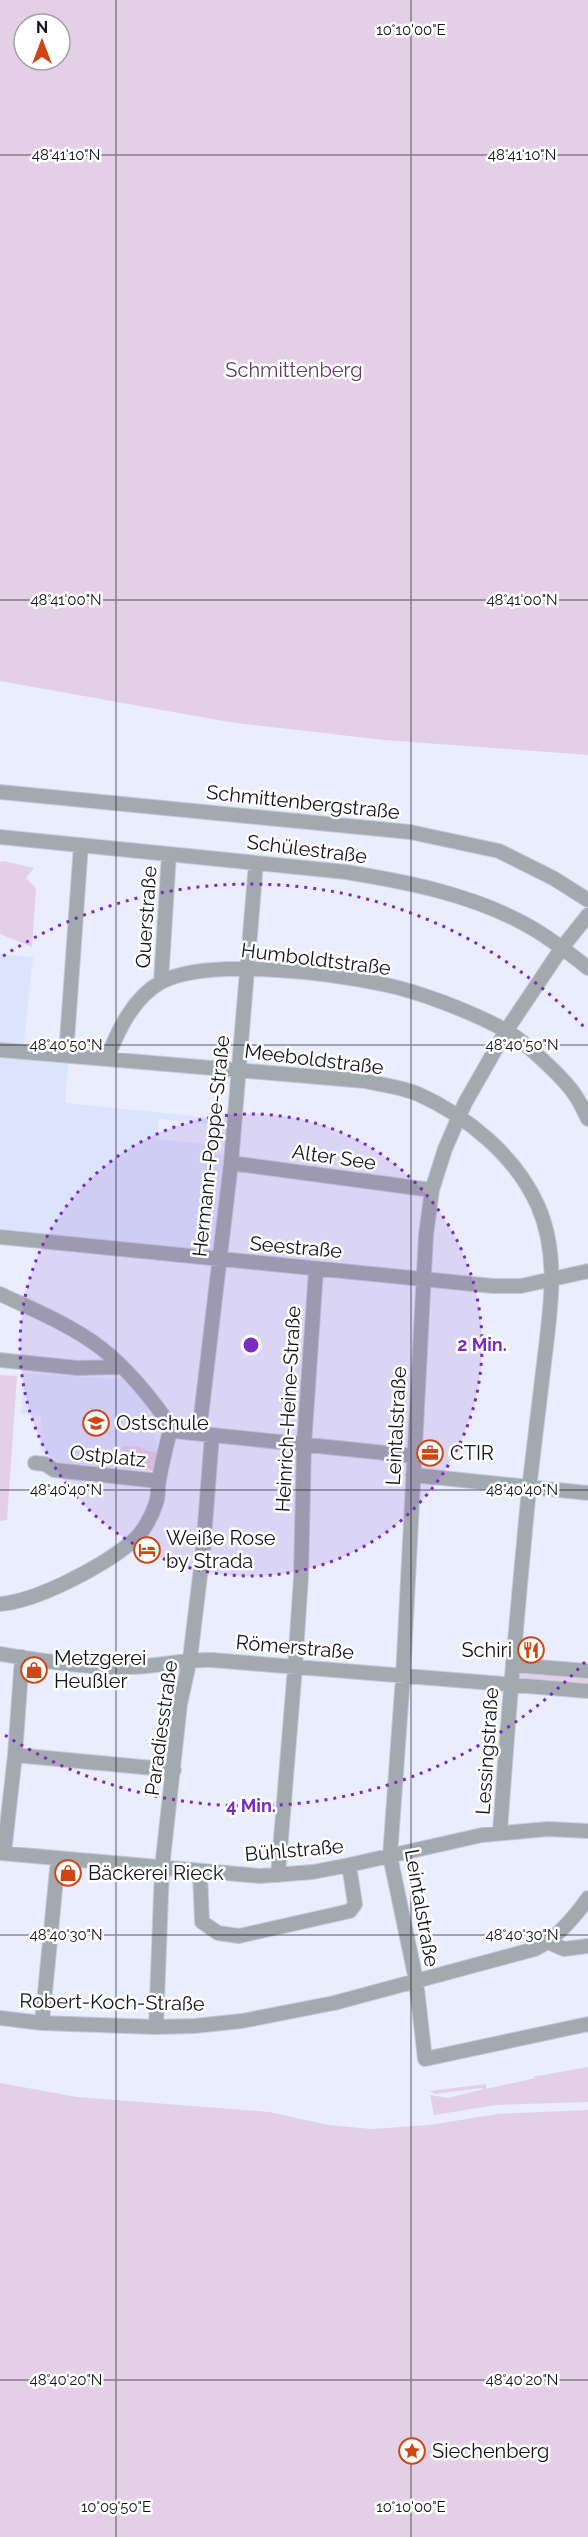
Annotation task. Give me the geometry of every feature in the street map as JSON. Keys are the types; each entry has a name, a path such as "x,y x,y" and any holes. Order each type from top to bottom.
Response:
{"street":[{"name":"Schmittenbergstraße","path":"0,792 410,832 499,851 553,878 588,900"},
{"name":"Schülestraße","path":"0,837 346,872 444,892 524,923 588,968"},
{"path":"66,1055 81,845"},
{"name":"Querstraße","path":"161,982 169,854"},
{"name":"Hermann-Poppe-Straße","path":"206,1434 256,862"},
{"name":"Leintalstraße","path":"588,915 561,949 506,1031 459,1116 432,1190 422,1279 403,1676 390,1856 416,1980 425,2059 588,2024"},
{"name":"Humboldtstraße","path":"107,1059 118,1030 137,1003 161,982 208,970 247,968 383,984 441,1002 506,1031 546,1064 575,1094 588,1119"},
{"name":"Meeboldstraße","path":"0,1050 358,1079 416,1093 459,1116 487,1140 524,1180 538,1207 547,1233 551,1256 551,1279"},
{"name":"Alter See","path":"231,1163 432,1190"},
{"name":"Seestraße","path":"0,1237 316,1270 507,1286 588,1271"},
{"name":"Heinrich-Heine-Straße","path":"278,1875 301,1577 304,1445 316,1270"},
{"name":"Lessingstraße","path":"501,1832 511,1684 551,1298 551,1279"},
{"path":"0,1294 72,1329 102,1348 152,1400 174,1431 414,1456"},
{"path":"0,1360 77,1368 120,1367"},
{"name":"Ostplatz","path":"35,1463 45,1464 54,1470 159,1481 171,1426"},
{"name":"Paradiesstraße","path":"156,2027 162,1868 180,1704 190,1659 203,1551 206,1434"},
{"path":"413,1475 588,1493"},
{"path":"0,1604 16,1602 53,1588 106,1560 134,1541 144,1528 157,1502 159,1481"},
{"name":"Römerstraße","path":"0,1654 128,1667 190,1659 588,1691"},
{"path":"2,1853 15,1755 22,1658"},
{"path":"513,1665 588,1671"},
{"path":"15,1755 174,1770"},
{"name":"Bühlstraße","path":"2,1853 200,1872 278,1875 349,1865 501,1832 548,1829 588,1831"},
{"path":"42,2023 58,1858"},
{"path":"200,1872 202,1922 218,1933 239,1936 350,1911 356,1904 349,1865"},
{"name":"Robert-Koch-Straße","path":"0,2018 42,2023 194,2026 242,2021 334,2003 521,1954 548,1942 572,1919 588,1898"},
{"path":"548,1942 564,1948 588,1946"}],"shaded area":[{"path":"0,954 33,957 22,1059 68,1064 65,1103 222,1119 221,1125 159,1119 156,1139 217,1145 216,1153 210,1153 227,1155 218,1255 0,1231"},
{"name":"Ostschule","path":"24,1373 122,1379 145,1401 157,1446 159,1470 62,1463 40,1450 41,1416 21,1414"}],"green space":[{"name":"Schmittenberg","path":"0,0 588,0 588,755 384,740 229,722 0,681"},
{"path":"0,862 34,868 26,878 36,888 32,947 0,934"},
{"path":"0,1375 17,1376 7,1520 0,1521"},
{"path":"123,1446 141,1447 141,1449 156,1452 155,1470 122,1468"},
{"path":"521,1666 588,1673 588,1685 520,1678"},
{"path":"588,2067 588,2102 496,2105 434,2115 430,2095 448,2098 484,2089 435,2094 430,2091 486,2084 486,2089 536,2078 532,2077"},
{"name":"Siechenberg","path":"0,2083 77,2097 269,2112 328,2125 372,2129 429,2125 498,2114 588,2110 588,2537 0,2537"}],"place":[{"name":"Ostschule","path":"96,1423"},
{"name":"CTIR","path":"430,1453"},
{"name":"Weiße Rose by Strada","path":"147,1550"},
{"name":"Schiri","path":"531,1650"},
{"name":"Metzgerei Heußler","path":"34,1670"},
{"name":"Bäckerei Rieck","path":"68,1873"},
{"name":"Siechenberg","path":"412,2451"}]}
